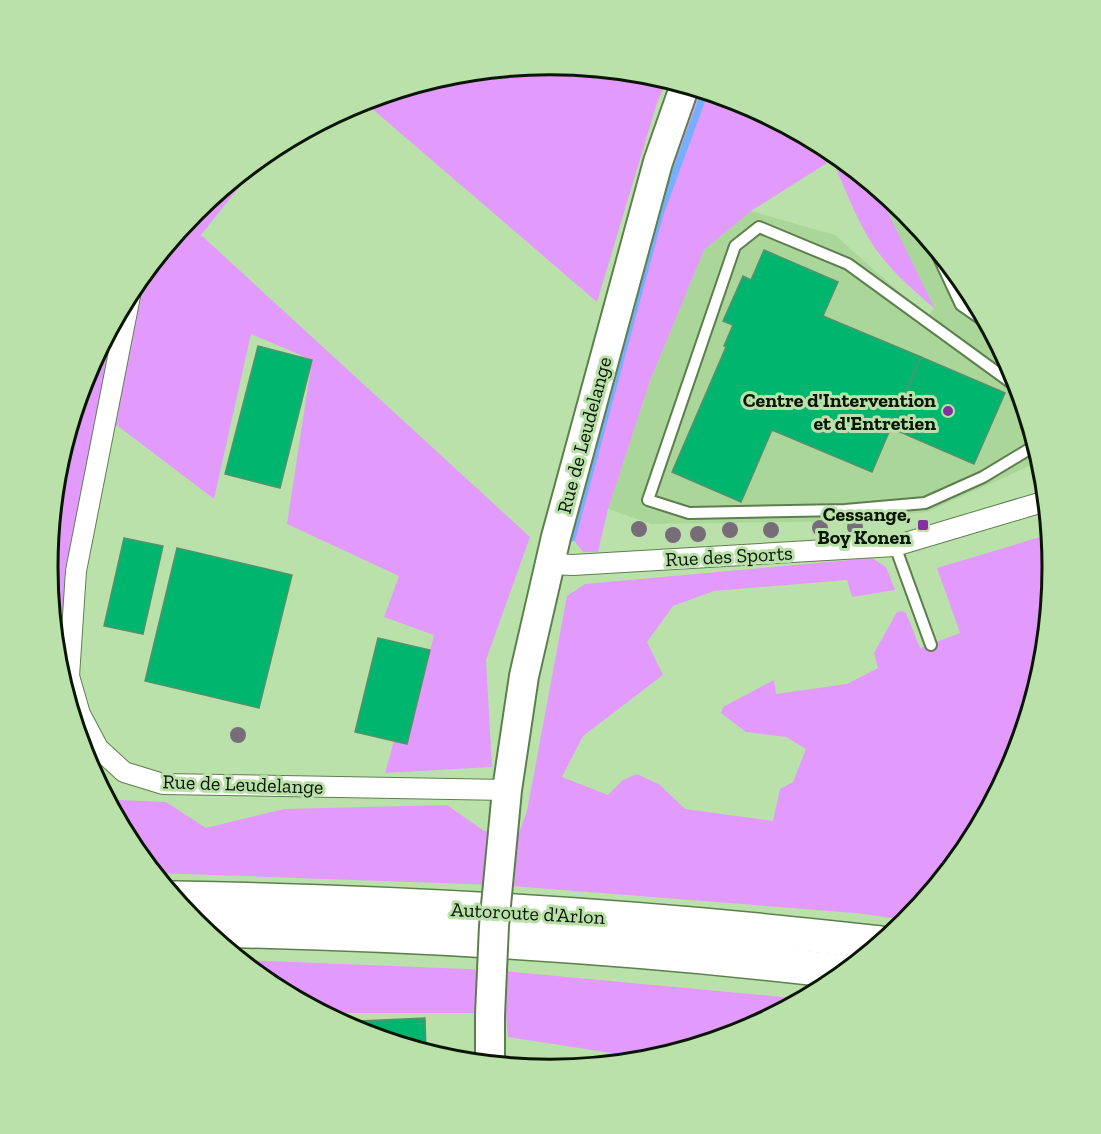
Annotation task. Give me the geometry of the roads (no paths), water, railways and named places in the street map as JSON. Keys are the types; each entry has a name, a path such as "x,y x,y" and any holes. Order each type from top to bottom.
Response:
{"highway":[{"name":"Autoroute d'Arlon","path":"188,898 311,900 585,915 869,942"},
{"name":"Autoroute d'Arlon","path":"219,930 308,932 594,948 831,971"}],"main road":[{"name":"Rue de Leudelange","path":"490,1055 489,1015 494,926 507,790 524,676 550,564 658,162 682,93"}],"street":[{"name":"Rue de Leudelange","path":"69,669 75,582 126,318"},
{"name":"Rue des Sports","path":"550,564 573,565 895,546 1038,504"},
{"name":"Rue de Leudelange","path":"84,721 98,748 124,772 163,784 507,790"}],"lane":[{"path":"1004,378 848,264 759,227 735,246 648,500 689,513 844,510 924,503 984,477 1028,450"},
{"path":"948,277 961,305 972,312"},
{"path":"895,546 931,645"}],"waterway":[{"path":"572,538 660,214 702,99"}],"place":[{"name":"Centre d'Intervention et d'Entretien","path":"948,411"},
{"name":"Cessange, Boy Konen","path":"923,525"}]}
